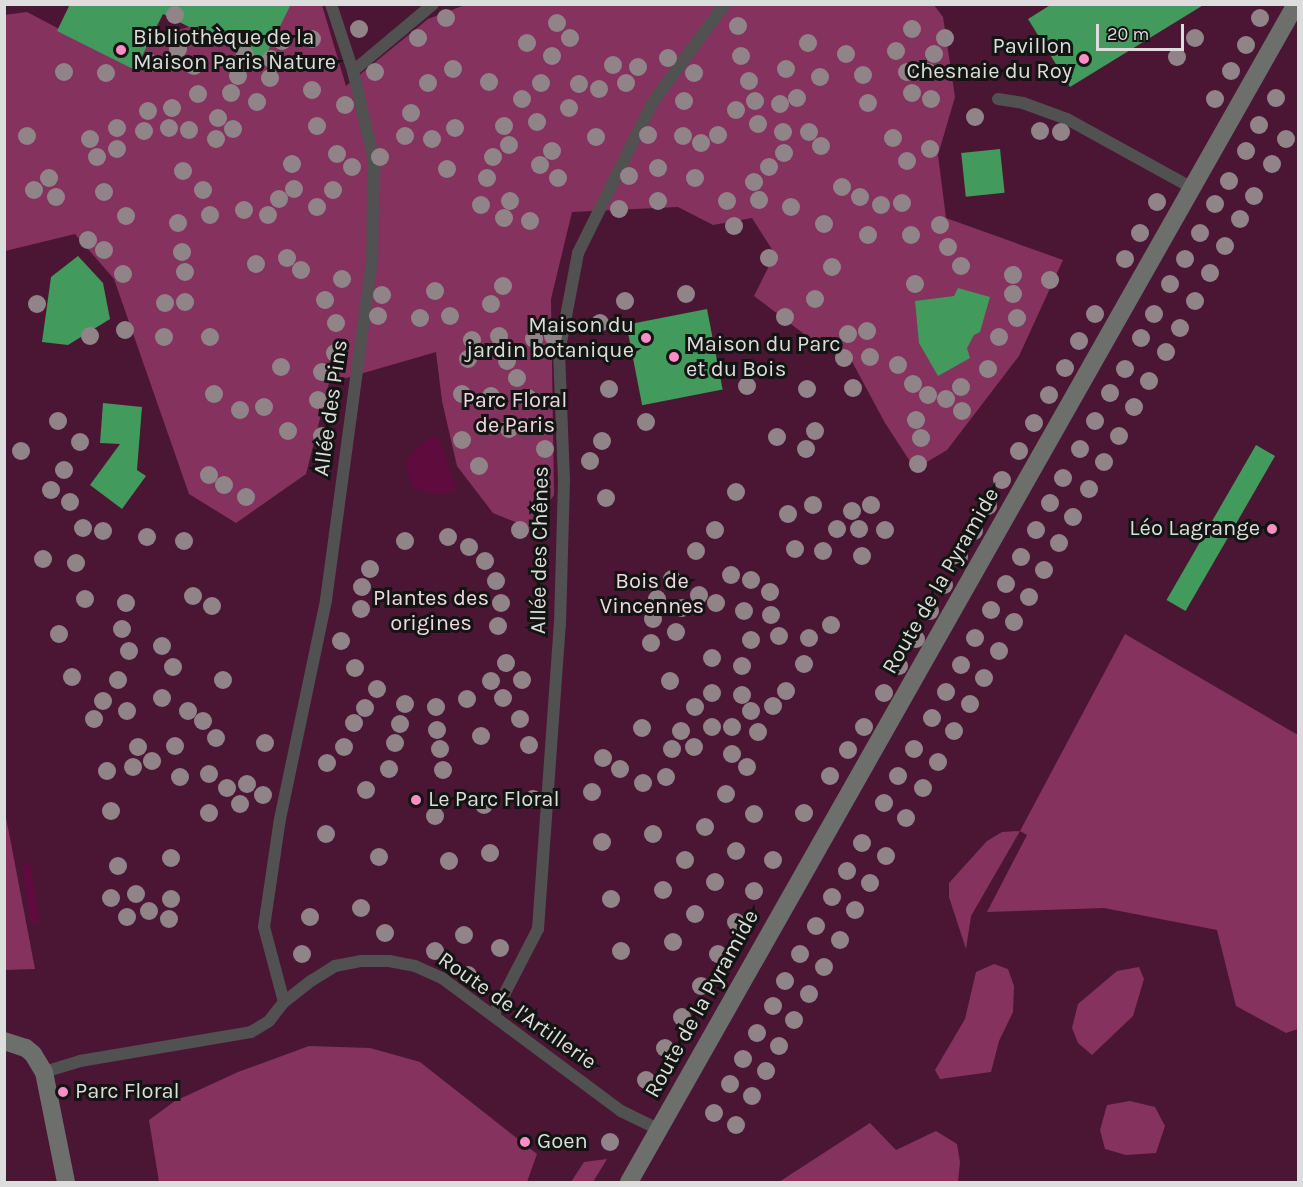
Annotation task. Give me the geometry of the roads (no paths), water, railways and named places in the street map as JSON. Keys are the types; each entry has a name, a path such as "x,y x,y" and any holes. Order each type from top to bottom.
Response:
{"street":[{"name":"Route de la Pyramide","path":"629,1182 1296,4"},
{"path":"4,1041 26,1048 33,1054 44,1072 66,1182"}],"lane":[{"name":"Allée des Pins","path":"284,1002 264,927 280,819 326,600 372,258 374,160 353,71 331,4"},
{"path":"353,71 433,4"},
{"name":"Allée des Chênes","path":"493,1016 538,929 561,602 564,481 559,353 578,253 653,102 725,4"},
{"path":"998,99 1023,103 1067,119 1192,188"},
{"name":"Route de l'Artillerie","path":"44,1072 80,1061 251,1032 269,1021 284,1002 335,966 389,961 416,966 442,978 621,1111 660,1130"}],"waterway":[{"path":"26,867 34,919"}],"place":[{"name":"Bibliothèque de la Maison Paris Nature","path":"121,50"},
{"name":"Pavillon Chesnaie du Roy","path":"1084,59"},
{"name":"Maison du jardin botanique","path":"646,338"},
{"name":"Maison du Parc et du Bois","path":"674,357"},
{"name":"Léo Lagrange","path":"1272,529"},
{"name":"Le Parc Floral","path":"416,800"},
{"name":"Parc Floral","path":"63,1092"},
{"name":"Goen","path":"525,1142"}],"park label":[{"name":"Parc Floral de Paris","path":"515,413"},
{"name":"Bois de Vincennes","path":"652,594"},
{"name":"Plantes des origines","path":"431,610"}]}
